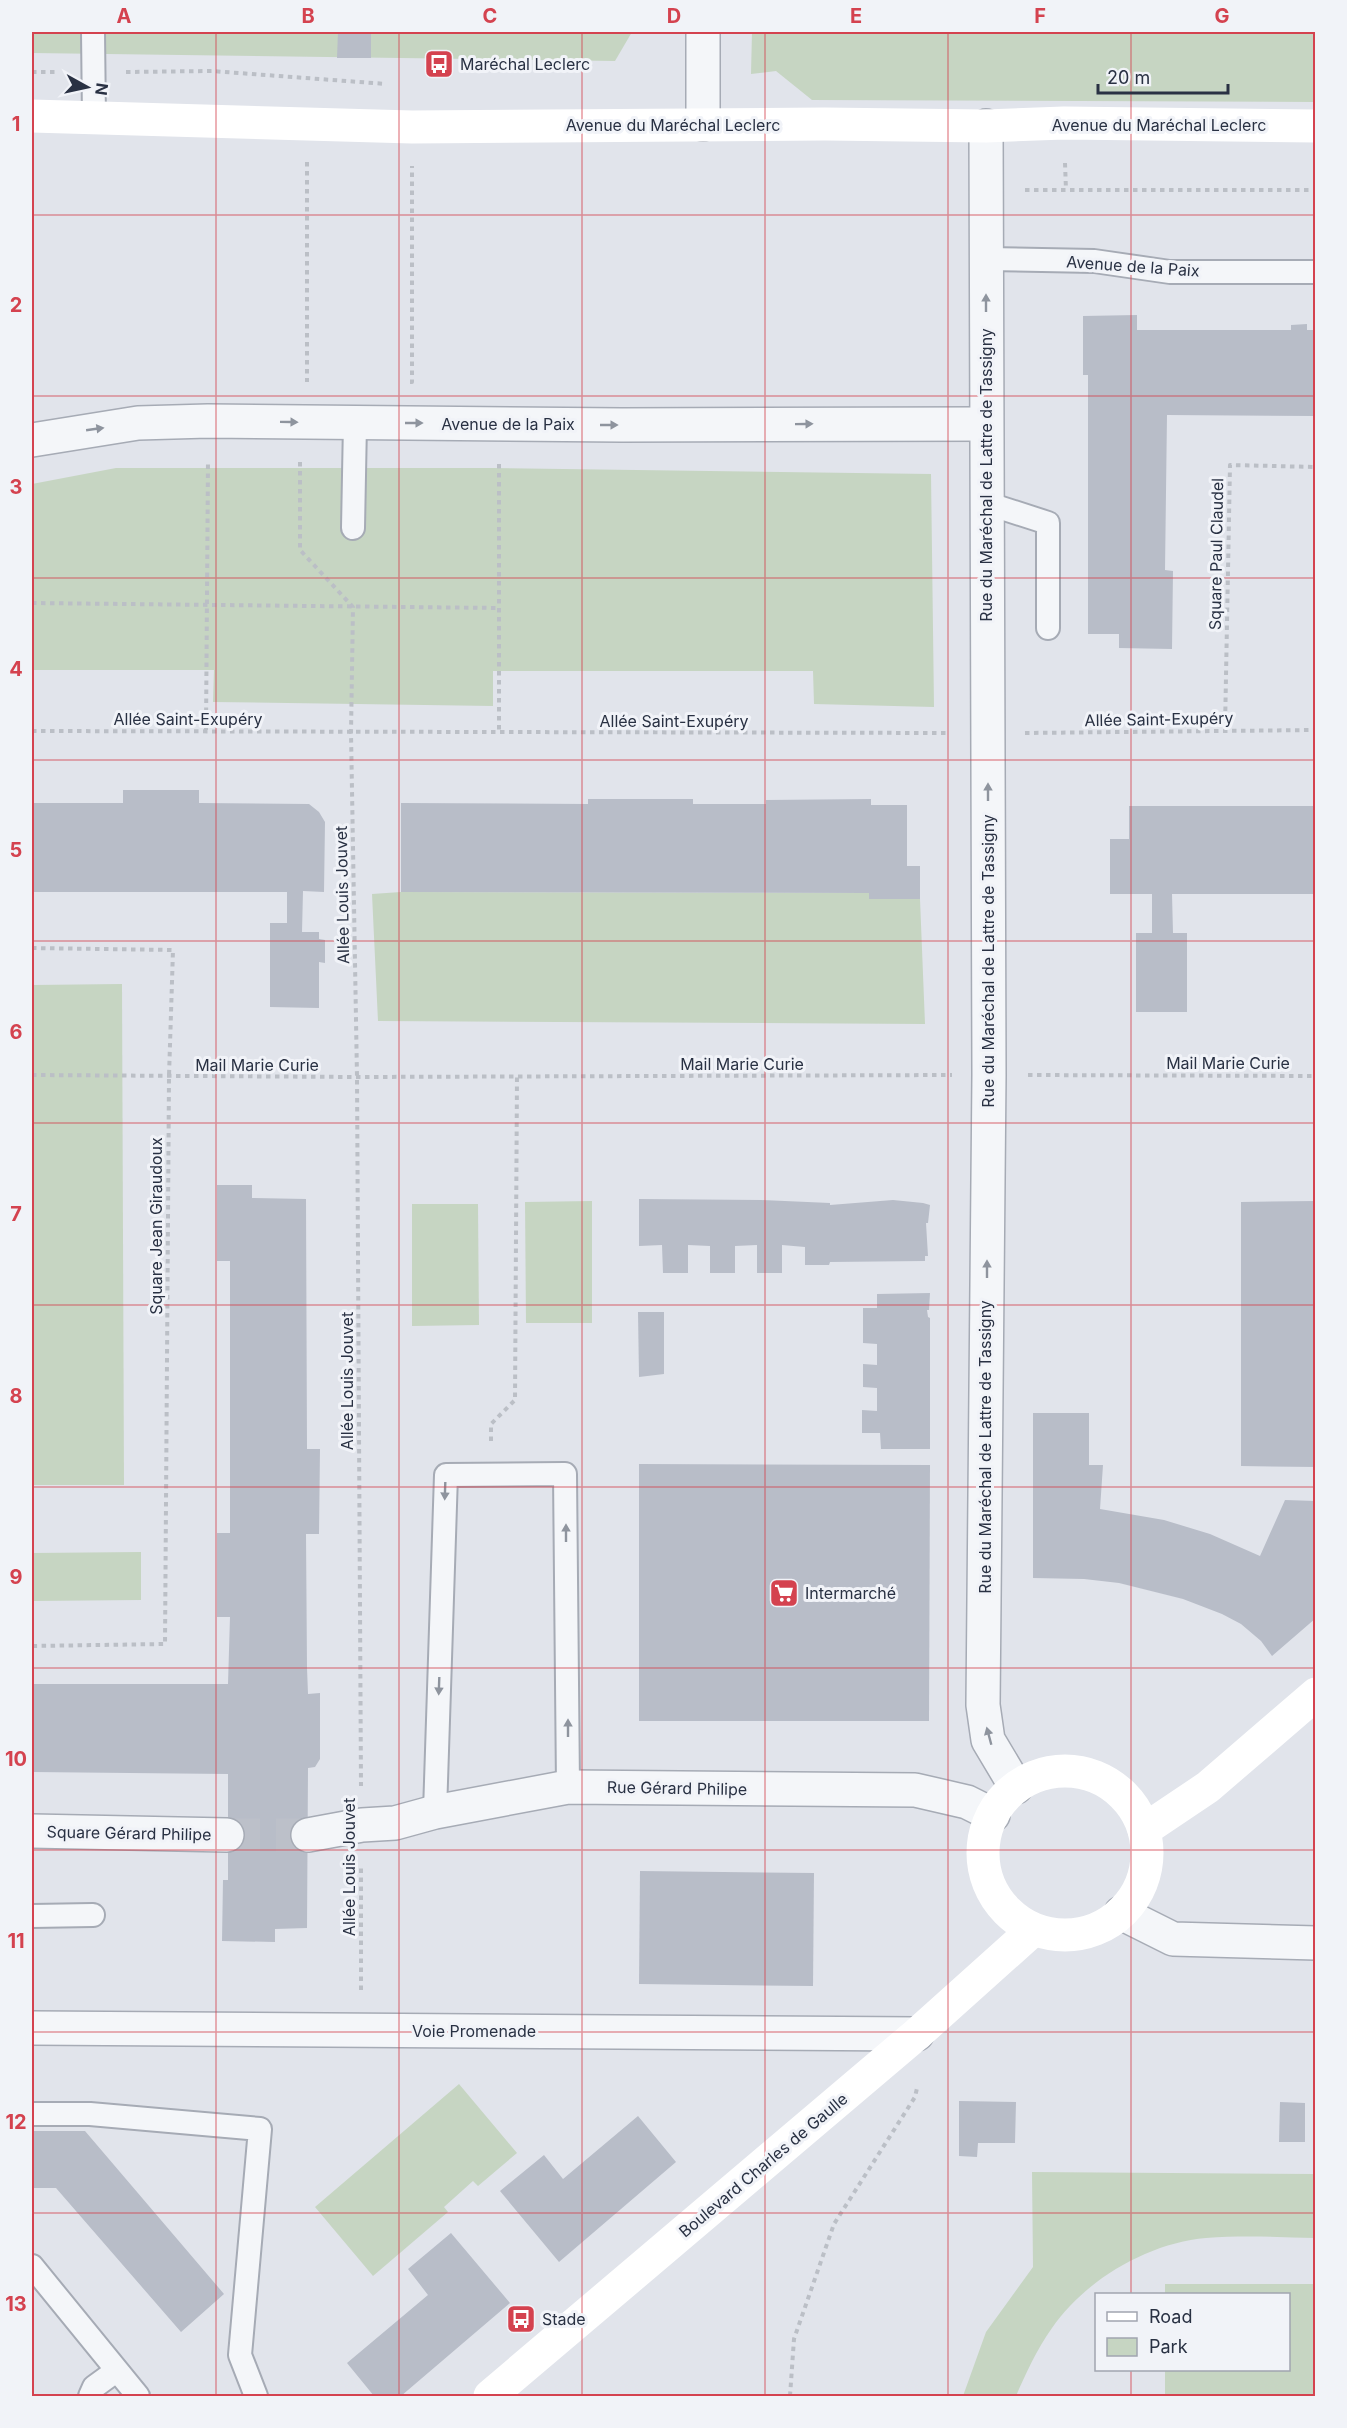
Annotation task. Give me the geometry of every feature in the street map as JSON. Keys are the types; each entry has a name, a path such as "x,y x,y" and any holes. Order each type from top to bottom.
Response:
{"main road":[{"name":"Avenue du Maréchal Leclerc","path":"32,116 412,127 703,124 986,126 1064,123 1316,126"},
{"path":"1144,1830 1208,1787 1316,1694"},
{"path":"1058,1771 1080,1772 1102,1779 1120,1792 1135,1809 1144,1830 1147,1852 1145,1875 1136,1895 1105,1925 1086,1932 1065,1935 1033,1930 1010,1913 998,1899 988,1881 984,1862 984,1842 993,1815 1000,1803 1016,1787 1035,1776 1058,1771"},
{"name":"Boulevard Charles de Gaulle","path":"490,2397 917,2034 1033,1930"}],"street":[{"path":"703,32 703,124"},
{"name":"Rue du Maréchal de Lattre de Tassigny","path":"986,126 989,1075 983,1705 988,1740 1016,1787"},
{"name":"Avenue de la Paix","path":"32,440 138,423 208,421 499,424 986,424"},
{"name":"Rue Gérard Philipe","path":"362,1824 395,1823 435,1812 568,1787 915,1790 968,1802 993,1815"},
{"path":"308,1835 362,1824"},
{"name":"Square Gérard Philipe","path":"32,1832 227,1835"},
{"path":"1121,1912 1173,1939 1316,1943"},
{"name":"Voie Promenade","path":"32,2028 917,2034"}],"lane":[{"path":"93,32 94,118"},
{"name":"Avenue de la Paix","path":"986,259 1094,261 1170,272 1316,272"},
{"path":"353,528 355,423"},
{"path":"986,503 1048,523 1048,628"},
{"path":"435,1812 446,1475 565,1474 568,1787"},
{"path":"32,1916 93,1916"},
{"path":"32,2114 90,2114 260,2129 240,2355 256,2397"},
{"path":"32,2266 138,2397"},
{"path":"90,2397 94,2387 116,2371"}],"path":[{"path":"307,124 307,383 319,382"},
{"path":"400,382 412,382 412,127"},
{"path":"986,189 1316,190"},
{"path":"206,730 208,421"},
{"path":"299,422 300,550 353,607"},
{"path":"499,424 499,733"},
{"name":"Square Paul Claudel","path":"1225,730 1230,465 1316,466"},
{"path":"32,603 499,608"},
{"name":"Allée Louis Jouvet","path":"353,607 351,733 357,1077 362,1824 360,2030"},
{"name":"Allée Saint-Exupéry","path":"32,731 987,733 1316,730"},
{"name":"Square Jean Giraudoux","path":"32,948 172,950 165,1644 32,1646"},
{"name":"Mail Marie Curie","path":"32,1076 1316,1076"},
{"path":"492,1424 514,1400 517,1076"},
{"path":"790,2397 794,2339 834,2224 915,2097 917,2087"}],"green space":[{"path":"32,32 632,32 615,61 32,53"},
{"path":"752,32 1315,32 1315,102 812,100 776,71 751,74"},
{"path":"116,468 493,468 931,474 934,707 814,704 813,671 493,671 493,706 213,702 214,670 32,670 32,484"},
{"path":"401,892 869,893 870,899 920,899 925,1024 378,1021 372,894"},
{"path":"122,984 124,1485 32,1485 32,985"},
{"path":"592,1201 592,1323 526,1323 525,1202"},
{"path":"412,1204 478,1204 479,1325 412,1326"},
{"path":"141,1552 141,1600 32,1601 32,1553"},
{"path":"459,2084 517,2153 478,2186 473,2181 444,2207 448,2212 373,2276 315,2207"},
{"path":"1032,2172 1315,2174 1315,2238 1247,2236 1206,2238 1162,2247 1140,2256 1100,2280 1066,2311 1041,2344 1016,2396 963,2396 986,2332 1033,2267"},
{"path":"1165,2284 1315,2284 1315,2396 1165,2396 1165,2371 1290,2371 1290,2293 1165,2293"}],"building":[{"path":"338,32 371,32 371,58 337,58"},
{"path":"1137,315 1137,330 1291,330 1291,325 1307,324 1307,330 1316,330 1316,416 1167,415 1165,570 1173,571 1172,649 1119,648 1119,634 1088,634 1088,375 1083,375 1083,316"},
{"path":"123,790 199,790 199,803 309,804 319,812 325,822 324,892 303,891 302,932 319,932 319,939 325,940 325,963 319,962 319,1008 270,1007 270,923 287,923 287,892 32,892 32,803 123,803"},
{"path":"588,799 693,799 693,804 766,804 766,800 871,799 871,805 907,805 907,866 920,866 920,899 869,899 869,893 401,892 401,803 588,804"},
{"path":"1129,806 1316,806 1316,894 1172,894 1173,933 1187,933 1187,1012 1136,1012 1136,933 1152,933 1152,894 1110,894 1110,839 1129,839"},
{"path":"217,1185 252,1185 252,1198 306,1199 307,1449 320,1449 319,1534 306,1534 307,1668 308,1694 320,1693 320,1759 315,1767 308,1768 307,1928 275,1929 275,1942 222,1941 223,1880 228,1880 228,1774 32,1772 32,1684 228,1684 230,1617 217,1617 217,1533 230,1533 230,1261 217,1261"},
{"path":"639,1199 761,1200 830,1203 830,1205 893,1200 923,1203 930,1205 928,1223 926,1223 928,1256 925,1256 925,1261 830,1262 829,1265 805,1265 805,1247 782,1245 782,1273 757,1273 757,1245 735,1246 735,1273 710,1273 710,1246 688,1245 688,1273 663,1273 662,1245 639,1246"},
{"path":"1316,1201 1316,1467 1241,1466 1241,1202"},
{"path":"930,1293 929,1310 927,1310 930,1318 930,1449 881,1449 880,1433 862,1433 862,1410 877,1411 877,1388 863,1387 863,1364 877,1365 877,1344 863,1343 863,1308 877,1308 877,1294"},
{"path":"638,1312 664,1312 664,1374 639,1377"},
{"path":"1033,1413 1089,1413 1089,1465 1103,1465 1100,1509 1164,1520 1210,1534 1260,1556 1285,1500 1316,1501 1316,1618 1272,1656 1261,1641 1241,1624 1183,1599 1119,1583 1084,1579 1033,1578"},
{"name":"Intermarché","path":"639,1464 930,1465 929,1721 639,1721"},
{"path":"640,1871 814,1873 813,1986 639,1984"},
{"path":"959,2101 1016,2102 1015,2143 978,2143 977,2157 959,2156"},
{"path":"1280,2102 1305,2103 1305,2142 1279,2142"},
{"path":"638,2116 676,2162 559,2262 500,2191 544,2155 563,2179"},
{"path":"32,2131 85,2131 224,2294 181,2332 56,2188 32,2188"},
{"path":"451,2233 510,2303 401,2396 374,2396 347,2363 428,2295 408,2269"},
{"path":"527,2308 532,2315 517,2327 511,2320"}],"tunnel":[{"path":"227,1835 308,1835"}],"place":[{"name":"Maréchal Leclerc","path":"439,64"},
{"name":"Intermarché","path":"784,1593"},
{"name":"Stade","path":"521,2319"}]}
